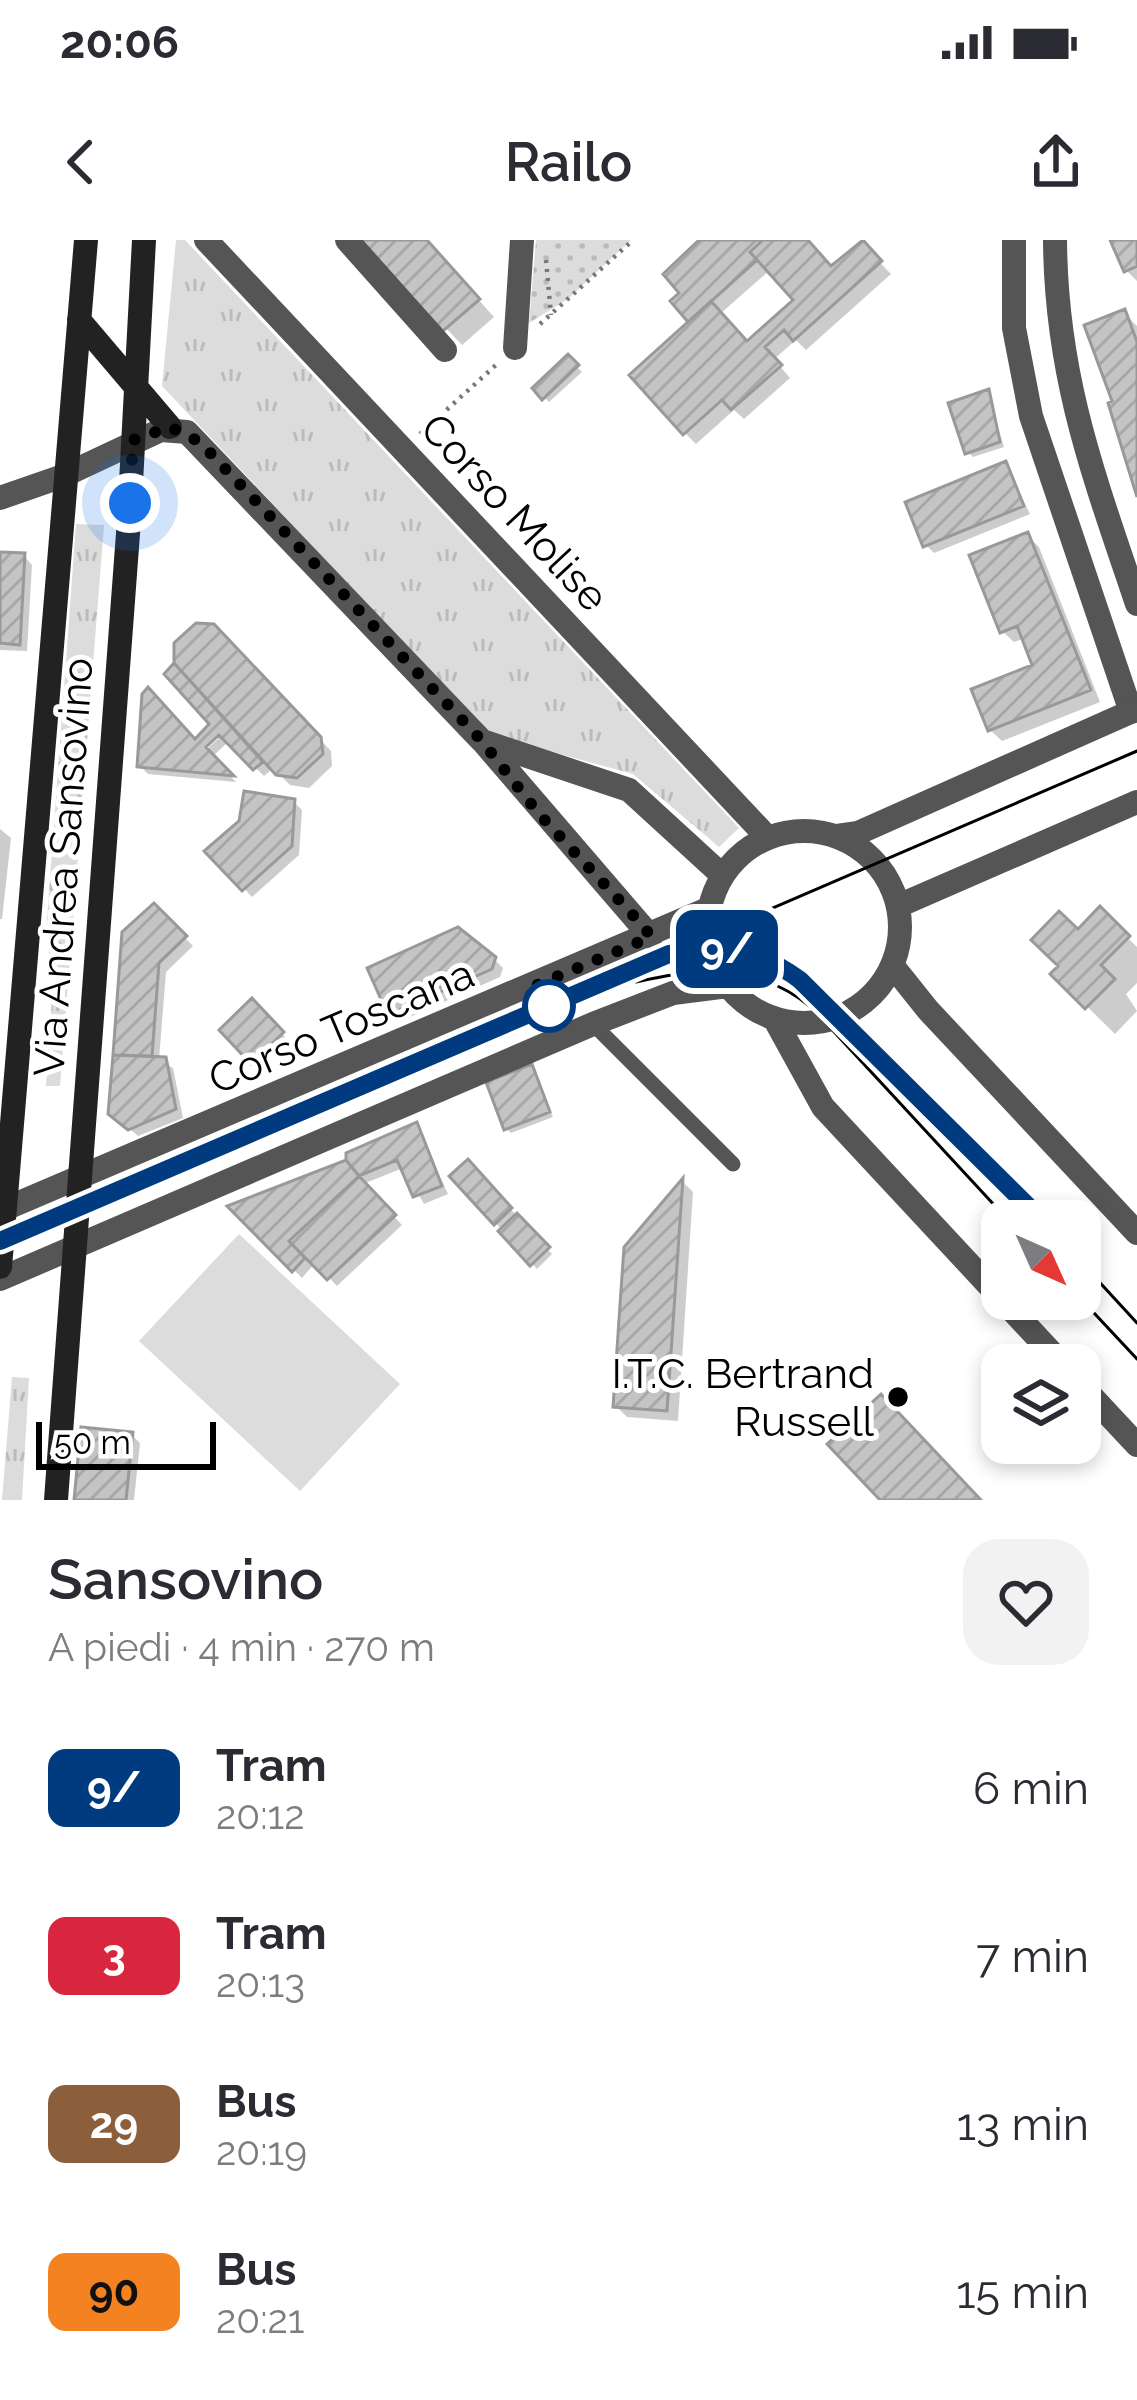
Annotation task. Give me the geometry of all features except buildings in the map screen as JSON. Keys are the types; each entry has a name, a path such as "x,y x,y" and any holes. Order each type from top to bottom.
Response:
{"main road":[{"name":"Via Andrea Sansovino","path":"0,1267 86,240"},
{"name":"Via Andrea Sansovino","path":"56,1500 144,240"},
{"path":"79,320 135,380 170,427"}],"street":[{"name":"Corso Molise","path":"206,240 768,838"},
{"path":"347,240 446,350"},
{"path":"515,348 522,240"},
{"path":"837,836 878,865 898,906 900,935 892,965 875,990 840,1015 812,1022 774,1018 750,1008 728,986 710,950 710,908 723,876 768,838 802,831 837,836 858,833 1134,710 1031,416 1014,328 1014,240"},
{"path":"1055,240 1056,320 1072,412 1137,604"},
{"path":"1014,328 1056,320"},
{"path":"0,498 63,476 170,427 200,442 482,741 539,814 651,937"},
{"path":"482,741 629,790 723,876"},
{"path":"898,906 1137,802"},
{"name":"Corso Toscana","path":"3,1210 710,908"},
{"path":"892,965 928,1010 1137,1233"},
{"path":"0,1280 593,1024 673,993 728,986"},
{"path":"774,1018 823,1107 1043,1344"},
{"path":"1101,1403 1133,1431"}],"lane":[{"path":"593,1024 733,1163"}],"path":[{"path":"545,240 551,314"}],"green space":[{"path":"176,240 185,240 739,828 719,847 633,774 490,735 162,386"},
{"path":"536,240 631,240 568,299 529,323"},
{"path":"76,524 104,525 60,1086 46,1086 53,982 46,933"},
{"path":"239,1234 400,1384 300,1491 139,1341"},
{"path":"12,1377 29,1378 22,1500 2,1500"}],"tram line":[{"path":"0,1241 1137,751"},
{"name":"9/","path":"0,1241 669,954 710,947 760,956 800,980 916,1101 977,1150 1023,1200"},
{"path":"693,950 726,949 757,956 812,991"},
{"path":"636,982 683,973 728,972 770,982 791,993 812,1008 990,1200"},
{"path":"915,1100 977,1150 1023,1200"},
{"path":"1101,1284 1137,1323"},
{"path":"1101,1320 1137,1359"}],"place":[{"name":"I.T.C. Bertrand Russell","path":"898,1397"}],"route":[{"path":"130,503 133,440 170,427 200,442 482,741 539,814 645,928 651,937 525,990 549,1006"}]}
